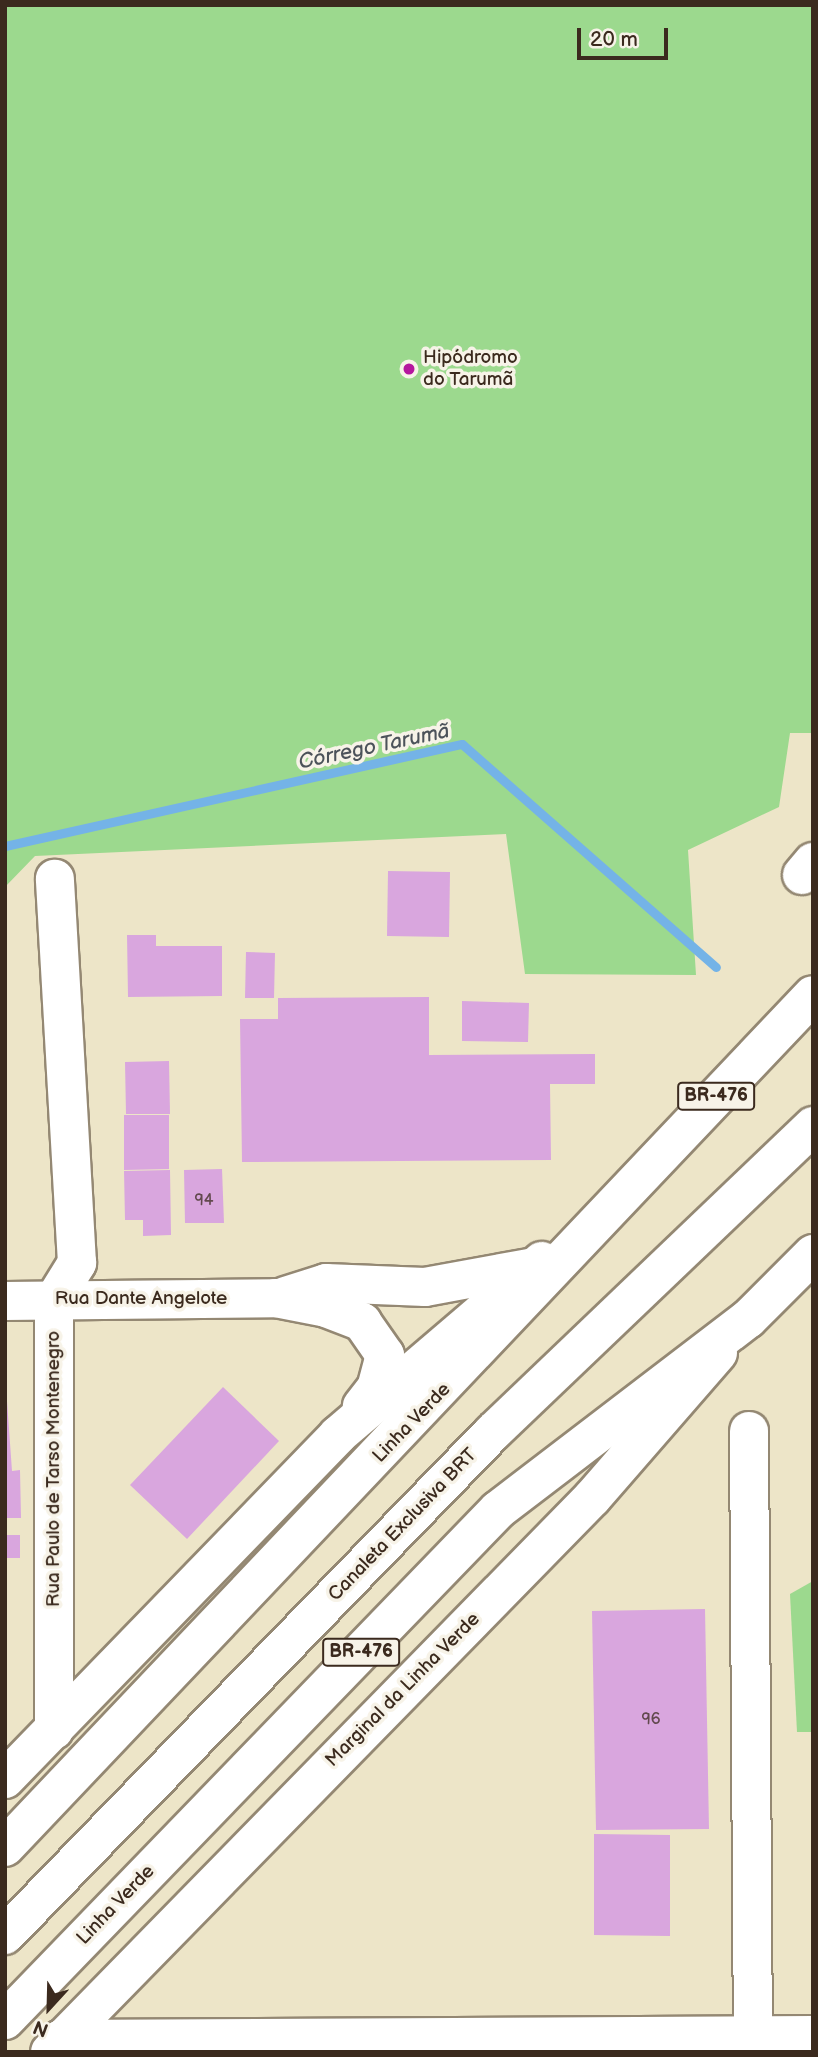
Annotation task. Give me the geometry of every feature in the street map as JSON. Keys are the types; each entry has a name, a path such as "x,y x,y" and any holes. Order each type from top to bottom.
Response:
{"main road":[{"path":"54,1300 77,1263 55,879"},
{"name":"Linha Verde","path":"5,1847 510,1321 619,1198 813,995"},
{"name":"Canaleta Exclusiva BRT","path":"5,1934 493,1432 813,1126"},
{"path":"5,1779 338,1435 619,1198"},
{"name":"Linha Verde","path":"5,2020 498,1510 748,1319 813,1254"},
{"name":"Rua Dante Angelote","path":"276,1298 326,1283 425,1287 536,1266"},
{"name":"Rua Dante Angelote","path":"5,1301 276,1298 345,1315 379,1342 385,1364 376,1388 338,1435"},
{"name":"Rua Paulo de Tarso Montenegro","path":"54,1300 54,1730"},
{"name":"Marginal da Linha Verde","path":"57,2048 110,1988 592,1498 748,1319"},
{"path":"749,1430 752,2044"},
{"path":"110,1988 119,2009 149,2039"},
{"path":"57,2048 149,2039 752,2044 813,2035"}],"green space":[{"name":"Hipódromo do Tarumã","path":"5,5 813,5 813,733 790,733 779,807 688,850 696,975 525,974 506,834 35,856 5,887"},
{"path":"813,1581 813,1732 797,1732 790,1594"}],"building":[{"path":"388,871 450,872 449,937 387,936"},
{"path":"127,935 156,935 156,946 222,946 222,996 128,997"},
{"path":"246,952 275,953 274,998 245,998"},
{"path":"429,997 429,1055 595,1054 595,1084 550,1084 551,1160 242,1162 240,1019 278,1019 278,998"},
{"path":"462,1001 529,1003 528,1042 462,1041"},
{"path":"169,1061 170,1114 126,1114 125,1062"},
{"path":"124,1115 169,1115 169,1169 124,1170"},
{"path":"222,1169 224,1223 185,1223 184,1170"},
{"path":"170,1170 171,1235 143,1236 143,1220 125,1220 124,1171"},
{"path":"5,1373 12,1471 20,1470 21,1518 5,1518"},
{"path":"223,1387 279,1441 187,1539 130,1485"},
{"path":"5,1535 20,1535 20,1558 5,1558"},
{"path":"705,1609 709,1829 596,1830 592,1611"},
{"path":"594,1834 670,1835 670,1936 594,1935"}],"waterway":[{"name":"Córrego Tarumã","path":"5,846 462,744 716,967"}],"place":[{"name":"Hipódromo do Tarumã","path":"409,369"}]}
